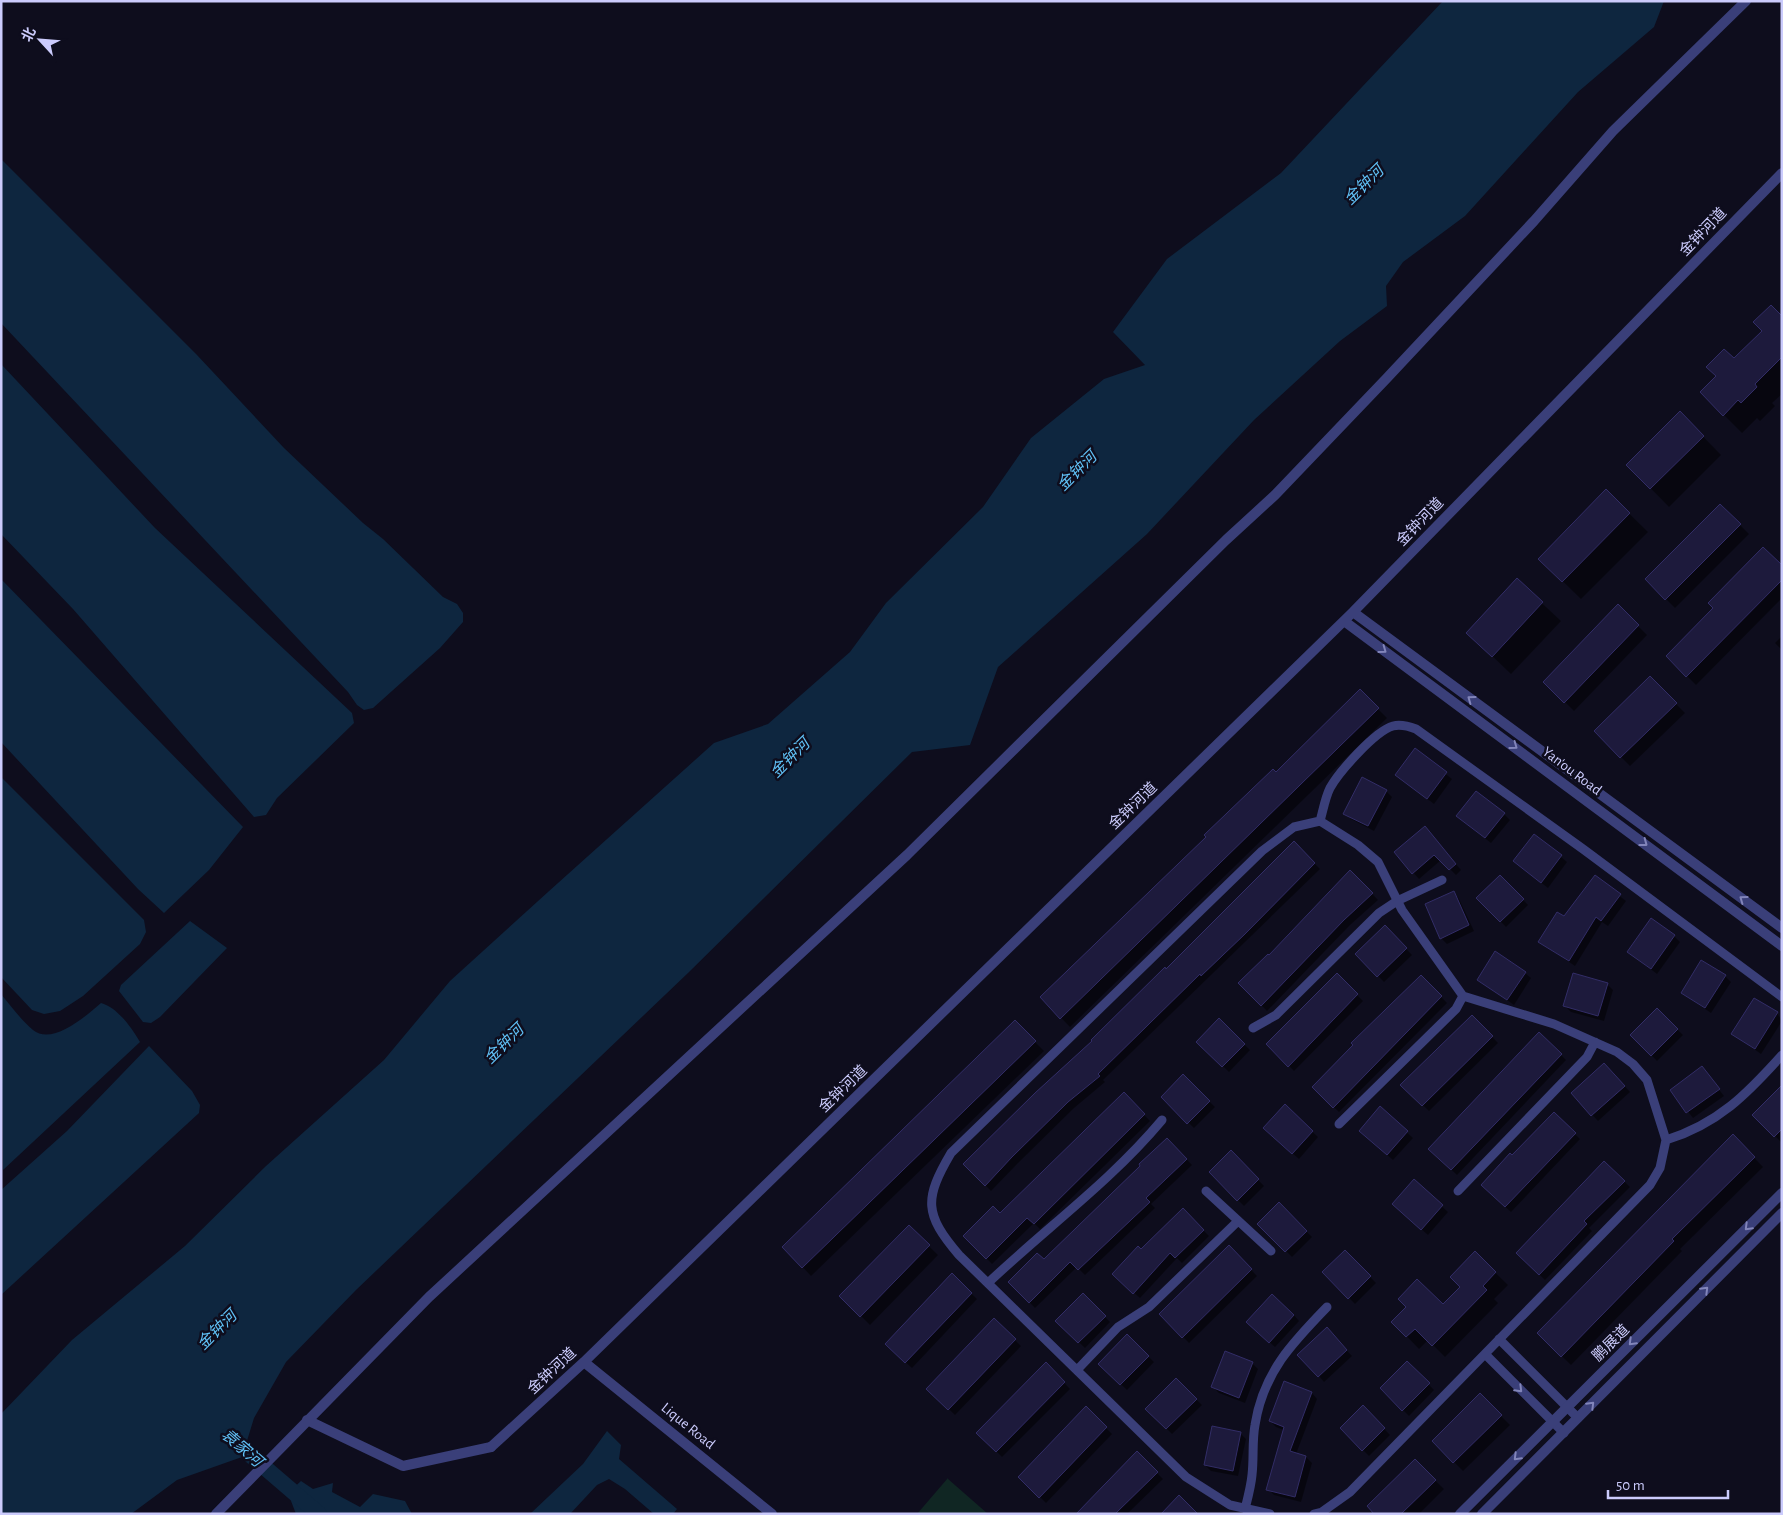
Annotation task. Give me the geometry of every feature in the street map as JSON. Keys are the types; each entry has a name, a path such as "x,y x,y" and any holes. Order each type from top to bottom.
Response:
{"street":[{"path":"216,1514 429,1297 906,855 1226,540 1276,495 1534,221 1613,131 1746,1"},
{"name":"金钟河道","path":"307,1420 403,1466 491,1447 584,1362 1344,621 1782,173"},
{"name":"Yan'ou Road","path":"1353,612 1782,928"},
{"name":"Yan'ou Road","path":"1344,621 1782,946"},
{"name":"鹏展道","path":"1460,1514 1782,1193"},
{"name":"鹏展道","path":"1482,1514 1782,1214"},
{"name":"Lique Road","path":"584,1362 772,1514"}],"lane":[{"path":"1320,821 1329,789 1341,772 1380,734 1392,726 1406,725 1416,729 1583,849 1782,997"},
{"path":"1270,1514 1230,1506 1186,1477 988,1283 942,1235 933,1217 931,1196 938,1176 951,1153 1262,852 1294,827 1320,821 1358,845 1378,862 1397,901 1463,996 1554,1024 1617,1052 1633,1064 1647,1080 1666,1140 1660,1168 1650,1185 1350,1492 1322,1512 1314,1514"},
{"path":"1252,1028 1276,1015 1379,913 1397,901 1442,880"},
{"path":"1339,1124 1456,1009 1463,996"},
{"path":"1458,1191 1587,1057 1595,1042"},
{"path":"1666,1140 1686,1134 1718,1117 1751,1090 1782,1055"},
{"path":"988,1283 1032,1242 1067,1216 1146,1140 1162,1120"},
{"path":"1206,1191 1271,1252"},
{"path":"1077,1370 1118,1327 1149,1307 1238,1221"},
{"path":"1245,1509 1252,1475 1255,1426 1260,1401 1288,1347 1327,1307"},
{"path":"1499,1339 1578,1418"},
{"path":"1484,1354 1564,1433"}],"green space":[{"path":"948,1479 988,1514 917,1514"}],"water":[{"name":"金钟河","path":"1443,1 1664,1 1654,27 1578,92 1465,216 1403,262 1386,286 1387,306 1340,341 1254,420 1147,534 998,667 970,745 912,752 688,973 356,1290 286,1362 254,1418 242,1457 177,1480 131,1514 1,1514 1,1414 72,1340 185,1246 266,1166 384,1060 450,981 714,743 768,724 850,652 886,603 983,507 1031,438 1104,379 1145,365 1113,332 1167,259 1281,173"},
{"path":"1,159 197,355 284,448 443,597 457,604 463,613 463,622 440,648 373,708 364,710 357,705 348,692 1,323"},
{"path":"1,364 155,528 352,713 354,723 277,798 266,815 254,817 73,609 1,534"},
{"path":"1,579 243,827 209,870 164,913 138,889 1,742"},
{"path":"1,777 144,920 146,932 140,944 83,996 60,1011 44,1014 32,1010 1,977"},
{"path":"190,921 227,948 160,1017 151,1023 143,1022 119,991 121,985"},
{"path":"1,994 24,1022 41,1034 59,1032 87,1015 101,1003 118,1013 140,1042 3,1170"},
{"path":"149,1046 192,1091 200,1105 199,1113 1,1295 1,1190 67,1131"},
{"path":"607,1431 621,1445 619,1459 677,1509 673,1514 654,1514 625,1489 609,1479 597,1485 570,1514 530,1514 583,1464"},
{"path":"301,1481 313,1489 333,1483 332,1492 360,1507 373,1494 405,1501 412,1514 296,1514 288,1493"}],"building":[{"path":"1771,305 1782,316 1782,357 1755,384 1757,387 1741,403 1738,400 1723,416 1700,392 1716,376 1706,367 1724,349 1734,358 1762,331 1753,322"},
{"path":"1680,411 1704,436 1650,489 1626,465"},
{"path":"1606,489 1630,513 1562,582 1538,559"},
{"path":"1720,504 1741,524 1665,600 1645,579"},
{"path":"1763,547 1782,565 1782,580 1686,677 1666,656 1713,608 1708,603"},
{"path":"1517,578 1543,602 1492,657 1466,633"},
{"path":"1618,604 1639,625 1564,703 1543,682"},
{"path":"1650,676 1677,703 1620,758 1594,731"},
{"path":"1360,689 1379,708 1060,1019 1040,997 1206,837 1204,835 1273,769 1276,772"},
{"path":"1415,748 1447,772 1427,799 1395,775"},
{"path":"1362,777 1387,790 1368,826 1343,814"},
{"path":"1476,791 1505,813 1485,838 1456,816"},
{"path":"1425,826 1456,864 1449,870 1434,855 1412,874 1394,852"},
{"path":"1534,834 1562,855 1541,883 1513,861"},
{"path":"1294,841 1315,863 1245,934 1201,976 1200,974 1098,1074 1100,1076 1068,1102 985,1186 963,1164 1035,1093 1092,1041 1165,967 1166,969"},
{"path":"1350,870 1373,893 1344,920 1261,1006 1238,983 1269,955"},
{"path":"1500,875 1524,899 1500,922 1476,898"},
{"path":"1595,875 1621,894 1601,921 1596,917 1569,961 1538,942 1557,912 1564,916"},
{"path":"1454,891 1469,925 1440,939 1425,904"},
{"path":"1651,918 1675,935 1651,969 1627,952"},
{"path":"1385,925 1407,948 1377,977 1355,954"},
{"path":"1495,951 1526,972 1507,1000 1477,980"},
{"path":"1701,960 1726,975 1705,1008 1681,993"},
{"path":"1337,973 1358,994 1288,1067 1266,1044"},
{"path":"1573,973 1608,983 1598,1016 1563,1006"},
{"path":"1421,975 1442,996 1333,1108 1312,1087 1353,1045 1351,1043"},
{"path":"1754,998 1778,1012 1755,1049 1731,1034"},
{"path":"1657,1008 1678,1029 1651,1056 1630,1035"},
{"path":"1472,1015 1493,1036 1422,1106 1400,1085"},
{"path":"1219,1018 1245,1044 1222,1067 1196,1042"},
{"path":"1015,1020 1036,1041 802,1268 782,1247"},
{"path":"1539,1032 1562,1054 1451,1170 1428,1149"},
{"path":"1604,1063 1625,1086 1591,1116 1571,1093"},
{"path":"1702,1066 1720,1089 1686,1113 1670,1090"},
{"path":"1183,1074 1210,1101 1187,1124 1161,1097"},
{"path":"1782,1085 1782,1129 1774,1137 1752,1115"},
{"path":"1124,1092 1145,1114 1034,1224 1027,1218 986,1259 963,1236 993,1206 1000,1213"},
{"path":"1285,1104 1313,1131 1292,1154 1263,1128"},
{"path":"1380,1106 1408,1131 1387,1155 1359,1131"},
{"path":"1554,1112 1576,1133 1505,1207 1481,1185 1510,1153 1512,1155"},
{"path":"1733,1134 1755,1157 1672,1239 1674,1241 1561,1357 1537,1333"},
{"path":"1167,1138 1187,1159 1146,1198 1150,1202 1078,1270 1070,1262 1029,1303 1008,1282 1037,1253 1044,1259"},
{"path":"1231,1150 1259,1179 1237,1201 1209,1172"},
{"path":"1604,1161 1625,1181 1584,1221 1587,1224 1539,1275 1516,1253"},
{"path":"1414,1179 1443,1205 1421,1230 1392,1204"},
{"path":"1279,1202 1307,1231 1285,1252 1257,1224"},
{"path":"1183,1208 1204,1230 1175,1258 1170,1253 1133,1294 1112,1274 1138,1246 1141,1249"},
{"path":"909,1225 930,1245 860,1317 839,1296"},
{"path":"1229,1245 1252,1269 1182,1338 1159,1314"},
{"path":"1345,1250 1371,1276 1348,1299 1322,1272"},
{"path":"1475,1251 1496,1272 1483,1286 1487,1290 1432,1346 1415,1329 1406,1337 1391,1322 1406,1307 1398,1299 1417,1279 1443,1304 1460,1287 1450,1277"},
{"path":"952,1273 972,1293 905,1363 885,1344"},
{"path":"1083,1293 1106,1316 1078,1343 1055,1321"},
{"path":"1272,1294 1294,1315 1269,1343 1246,1322"},
{"path":"994,1318 1016,1339 948,1410 926,1389"},
{"path":"1327,1327 1347,1350 1318,1377 1297,1355"},
{"path":"1127,1334 1149,1356 1120,1385 1098,1364"},
{"path":"1225,1351 1253,1362 1239,1398 1211,1387"},
{"path":"1407,1361 1430,1383 1402,1411 1380,1388"},
{"path":"1046,1362 1065,1382 996,1452 976,1433"},
{"path":"1176,1378 1197,1399 1166,1429 1145,1409"},
{"path":"1284,1381 1312,1392 1290,1451 1306,1456 1295,1497 1266,1490 1284,1427 1269,1421"},
{"path":"1480,1393 1502,1415 1453,1463 1432,1441"},
{"path":"1363,1405 1385,1428 1362,1451 1340,1428"},
{"path":"1086,1406 1107,1427 1039,1498 1018,1477"},
{"path":"1212,1426 1241,1432 1233,1471 1204,1465"},
{"path":"1137,1451 1158,1472 1115,1514 1076,1514"},
{"path":"1415,1459 1436,1480 1401,1514 1374,1514 1367,1506"},
{"path":"1179,1495 1198,1514 1161,1514"}],"waterway":[{"name":"袁家河","path":"228,1436 319,1514"}]}
